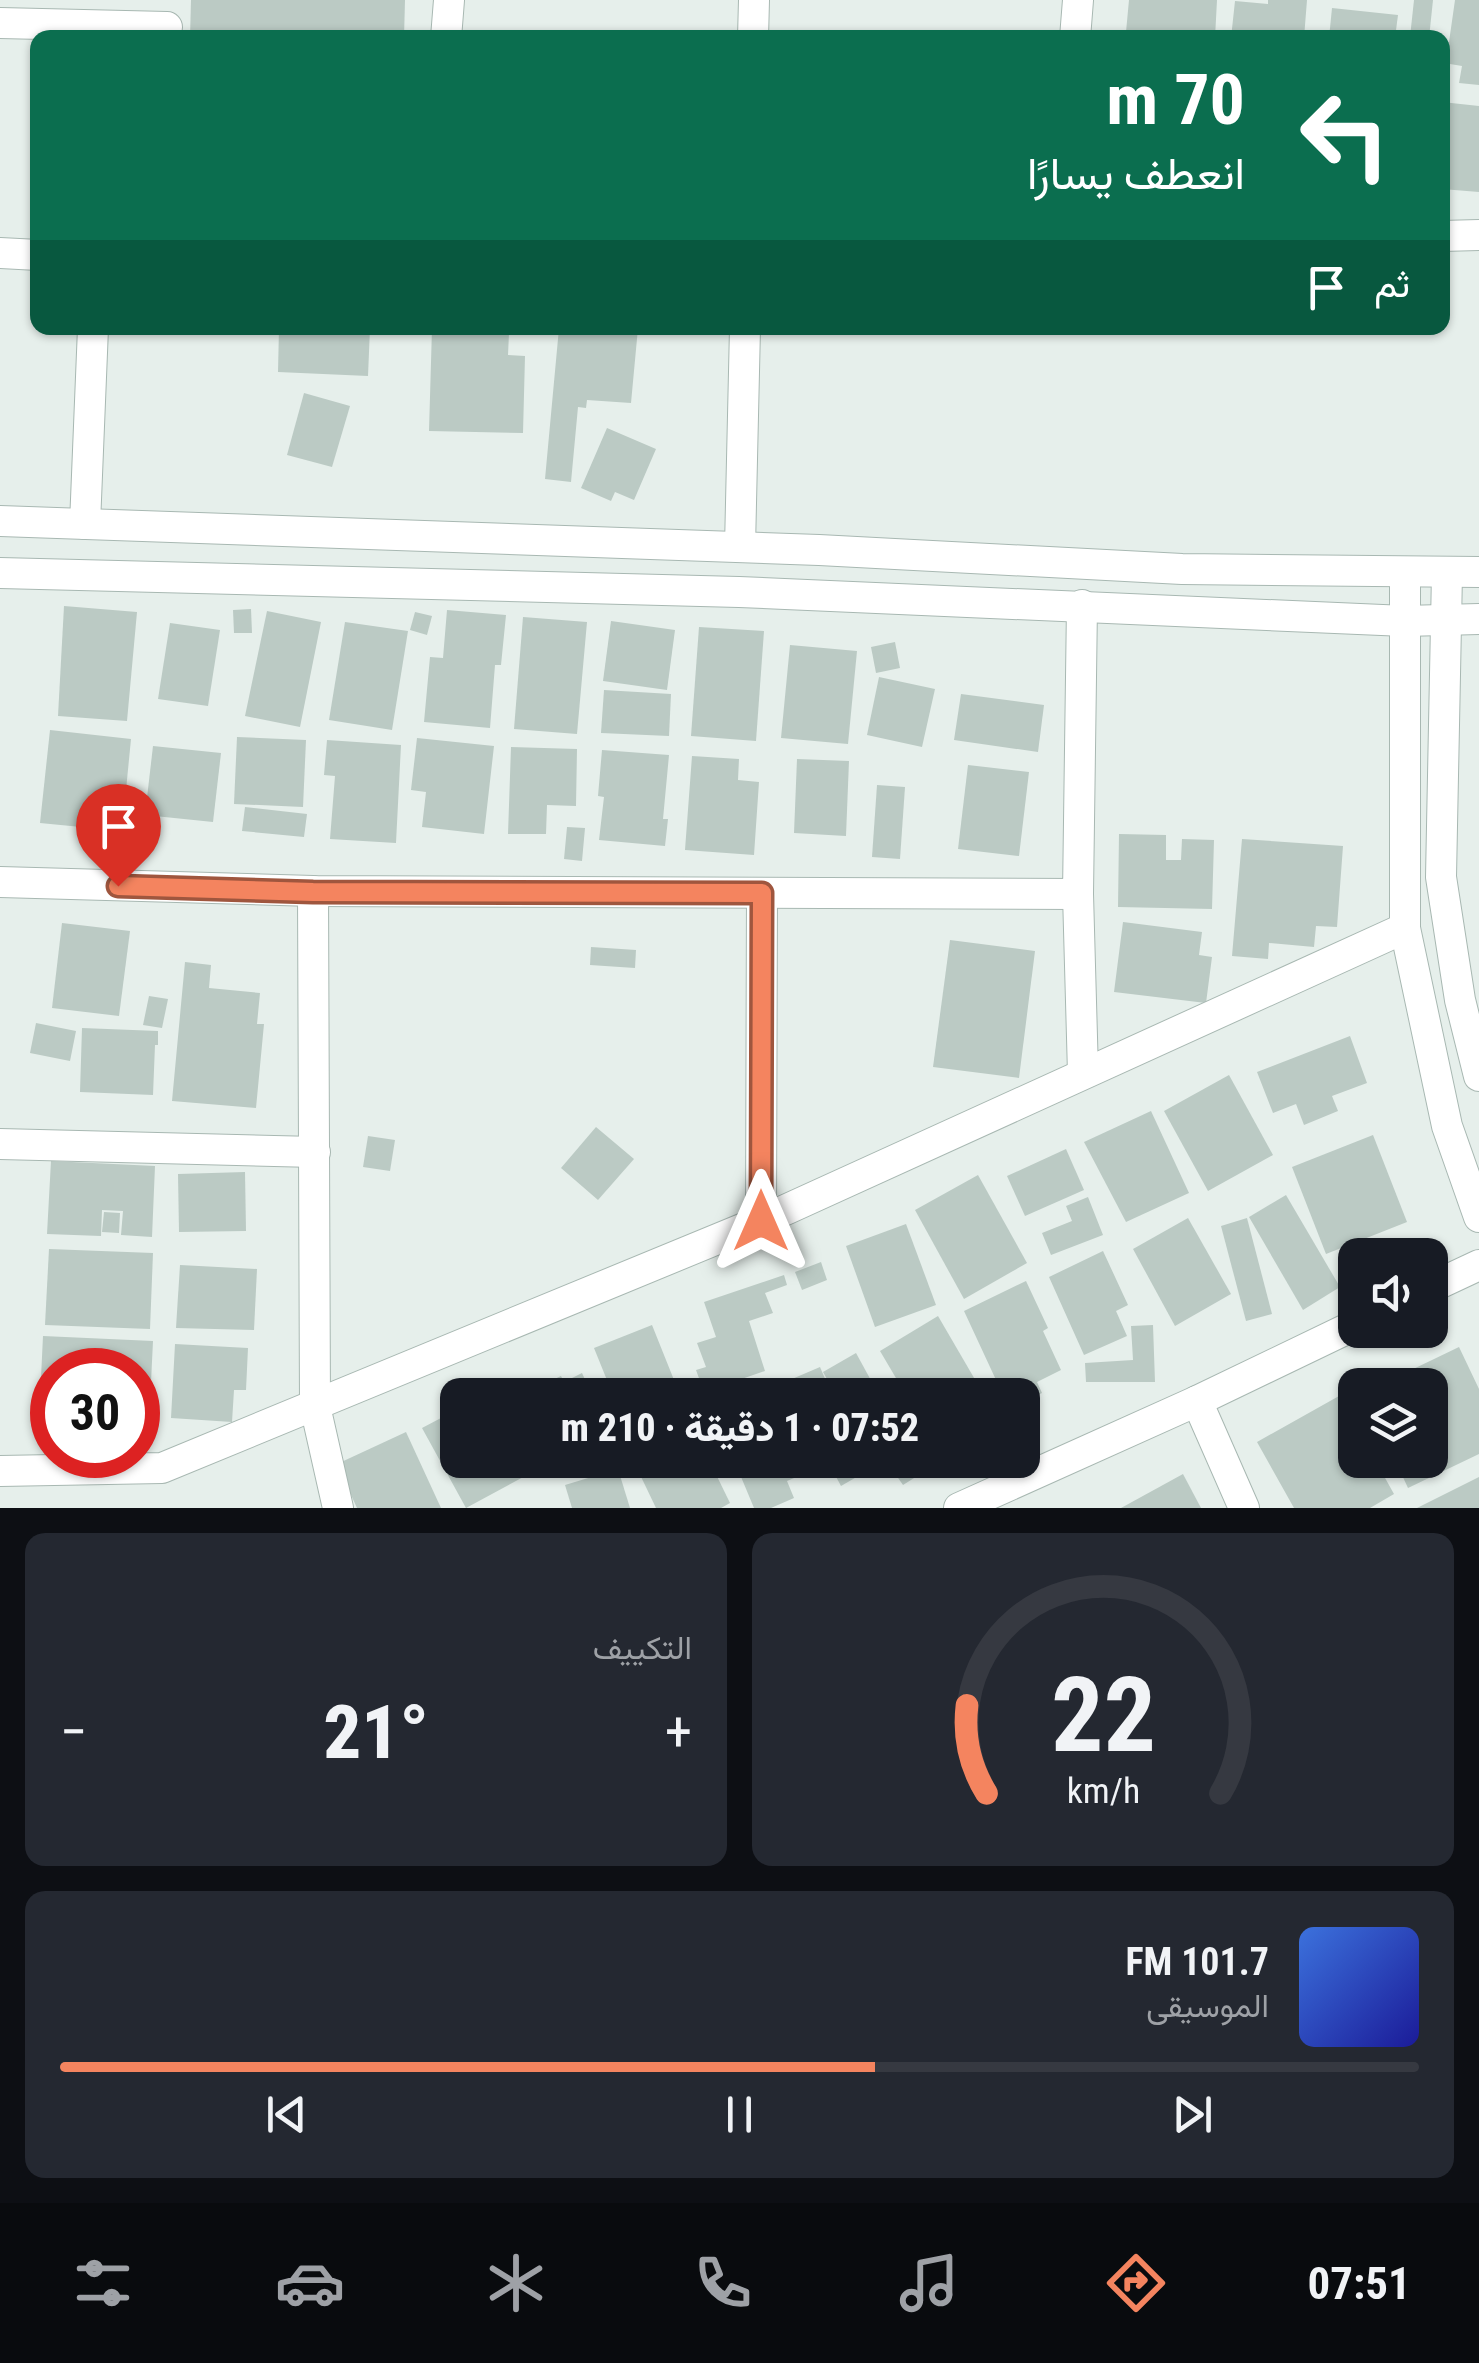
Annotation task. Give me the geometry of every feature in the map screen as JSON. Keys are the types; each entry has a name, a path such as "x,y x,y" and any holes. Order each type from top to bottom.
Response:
{"street":[{"path":"446,30 448,0"},
{"path":"752,30 754,0"},
{"path":"1076,30 1078,0"},
{"path":"0,23 167,21"},
{"path":"1450,236 1479,235"},
{"path":"0,253 30,255"},
{"path":"85,524 93,335"},
{"path":"740,547 745,335"},
{"path":"0,521 740,547 1182,569 1479,572"},
{"path":"1447,573 1441,877 1460,1000 1479,1078"},
{"path":"0,574 739,592 1404,621 1479,619"},
{"path":"1405,574 1405,928 1448,1126 1479,1217"},
{"path":"1082,605 1078,894 1084,1073"},
{"path":"0,882 313,892 1078,894"},
{"path":"313,892 315,1406 338,1508"},
{"path":"761,1221 762,893"},
{"path":"0,1471 162,1468 761,1221 1405,928"},
{"path":"0,1144 315,1152"},
{"path":"1448,1280 1479,1265"},
{"path":"959,1508 1338,1333"},
{"path":"1197,1401 1244,1508"}],"building":[{"path":"191,0 405,0 404,30 190,30"},
{"path":"1129,0 1217,0 1215,30 1126,30"},
{"path":"1268,0 1307,0 1305,30 1232,30 1235,1 1268,4"},
{"path":"1414,0 1433,0 1430,30 1411,30"},
{"path":"1455,0 1479,0 1479,85 1459,83 1462,66 1450,64"},
{"path":"1332,8 1398,15 1396,30 1330,30"},
{"path":"1450,103 1479,106 1479,192 1450,190"},
{"path":"279,335 370,335 368,376 278,372"},
{"path":"432,335 509,335 508,355 525,356 523,433 429,431"},
{"path":"558,335 637,335 631,403 587,400 586,408 578,407 571,482 545,479"},
{"path":"304,393 350,406 332,467 287,455"},
{"path":"607,428 656,449 634,500 615,492 611,501 581,488"},
{"path":"64,606 137,612 127,721 58,716"},
{"path":"251,609 252,633 234,633 233,610"},
{"path":"447,610 506,615 501,665 495,665 490,728 424,722 430,657 443,658"},
{"path":"267,611 321,622 300,727 245,716"},
{"path":"415,612 432,616 427,635 410,630"},
{"path":"523,617 587,622 577,734 514,729"},
{"path":"611,621 675,630 667,690 603,681"},
{"path":"345,622 408,631 392,730 329,720"},
{"path":"170,623 220,630 208,706 158,699"},
{"path":"699,627 764,631 756,741 691,736"},
{"path":"895,642 900,668 876,673 871,647"},
{"path":"790,645 857,651 848,744 781,738"},
{"path":"879,677 935,689 922,747 867,735"},
{"path":"604,690 671,694 669,736 601,733"},
{"path":"961,694 1044,705 1038,752 954,740"},
{"path":"50,730 131,739 122,831 40,823"},
{"path":"237,737 306,740 303,807 234,804"},
{"path":"417,738 494,746 484,834 422,827 426,792 411,790"},
{"path":"327,740 401,745 396,843 330,839 335,776 324,775"},
{"path":"153,746 221,753 213,822 145,815"},
{"path":"511,747 577,749 576,806 547,805 546,834 508,834"},
{"path":"602,750 669,755 663,819 668,819 665,846 599,840 604,797 598,796"},
{"path":"692,756 739,759 738,780 759,782 754,855 685,850"},
{"path":"797,759 849,761 846,836 794,833"},
{"path":"968,765 1029,772 1019,856 958,849"},
{"path":"877,785 905,787 900,859 872,857"},
{"path":"245,807 307,814 304,837 242,831"},
{"path":"567,827 585,828 582,861 564,859"},
{"path":"1119,834 1166,835 1166,860 1181,860 1182,839 1214,840 1212,909 1118,907"},
{"path":"1242,839 1343,846 1337,927 1316,926 1314,947 1269,943 1268,959 1232,956"},
{"path":"1123,922 1202,932 1199,955 1212,957 1206,1003 1114,992"},
{"path":"62,923 130,931 119,1016 52,1008"},
{"path":"950,940 1035,951 1019,1078 933,1067"},
{"path":"591,947 636,950 635,968 590,965"},
{"path":"185,962 211,965 209,988 260,993 257,1024 264,1024 256,1108 172,1101"},
{"path":"149,996 168,999 162,1028 143,1025"},
{"path":"36,1023 76,1031 70,1061 30,1053"},
{"path":"82,1028 158,1031 153,1095 80,1092"},
{"path":"1350,1036 1367,1083 1332,1096 1338,1111 1304,1125 1296,1104 1273,1113 1257,1072"},
{"path":"1229,1075 1273,1155 1208,1191 1164,1111"},
{"path":"1151,1111 1189,1193 1126,1222 1084,1142"},
{"path":"596,1127 634,1159 598,1200 561,1168"},
{"path":"1373,1135 1407,1222 1366,1238 1338,1238 1338,1249 1326,1254 1292,1167"},
{"path":"368,1136 395,1140 390,1171 363,1167"},
{"path":"1066,1149 1084,1190 1025,1216 1007,1176"},
{"path":"51,1161 155,1166 152,1237 121,1235 123,1211 102,1210 101,1236 47,1234"},
{"path":"245,1172 246,1231 179,1232 178,1174"},
{"path":"978,1175 1027,1263 964,1299 915,1210"},
{"path":"1286,1195 1338,1288 1303,1310 1249,1217"},
{"path":"1088,1197 1103,1235 1051,1255 1042,1233 1072,1221 1066,1206"},
{"path":"104,1212 120,1213 119,1233 102,1232"},
{"path":"1188,1218 1231,1294 1175,1326 1133,1249"},
{"path":"1247,1218 1272,1314 1246,1321 1221,1226"},
{"path":"906,1224 936,1305 875,1327 846,1246"},
{"path":"49,1249 153,1253 150,1329 45,1325"},
{"path":"1103,1251 1128,1305 1116,1311 1127,1336 1084,1355 1049,1277"},
{"path":"821,1262 827,1280 802,1290 795,1272"},
{"path":"180,1265 257,1269 254,1330 176,1328"},
{"path":"784,1275 787,1285 765,1293 773,1313 749,1321 765,1371 745,1378 699,1378 696,1370 706,1367 697,1343 716,1337 704,1302"},
{"path":"1026,1281 1048,1328 1043,1331 1061,1370 1040,1380 995,1378 964,1311"},
{"path":"938,1316 974,1378 896,1378 880,1351"},
{"path":"652,1325 673,1378 606,1378 594,1348"},
{"path":"1153,1325 1155,1382 1086,1382 1085,1363 1133,1360 1131,1326"},
{"path":"43,1336 153,1341 153,1348 42,1348"},
{"path":"175,1344 248,1348 246,1390 234,1390 232,1422 171,1418"},
{"path":"1459,1347 1479,1389 1479,1454 1448,1469 1448,1368 1415,1368"},
{"path":"856,1353 870,1378 826,1378 823,1372"},
{"path":"820,1367 825,1378 794,1378"},
{"path":"1338,1397 1338,1478 1385,1478 1394,1494 1370,1508 1294,1508 1257,1442"},
{"path":"440,1418 440,1461 422,1428"},
{"path":"406,1432 441,1508 357,1508 337,1464"},
{"path":"1183,1474 1201,1508 1121,1508"},
{"path":"1479,1477 1479,1508 1417,1508"},
{"path":"450,1478 521,1478 466,1508"},
{"path":"588,1478 621,1478 630,1508 572,1508 565,1485"},
{"path":"642,1478 718,1478 730,1503 721,1508 656,1508"},
{"path":"742,1478 794,1478 787,1481 794,1498 771,1508 754,1508"},
{"path":"837,1478 855,1478 841,1486"},
{"path":"1403,1478 1429,1478 1408,1488"}],"route":[{"path":"118,886 313,892 762,893 761,1221"}]}
